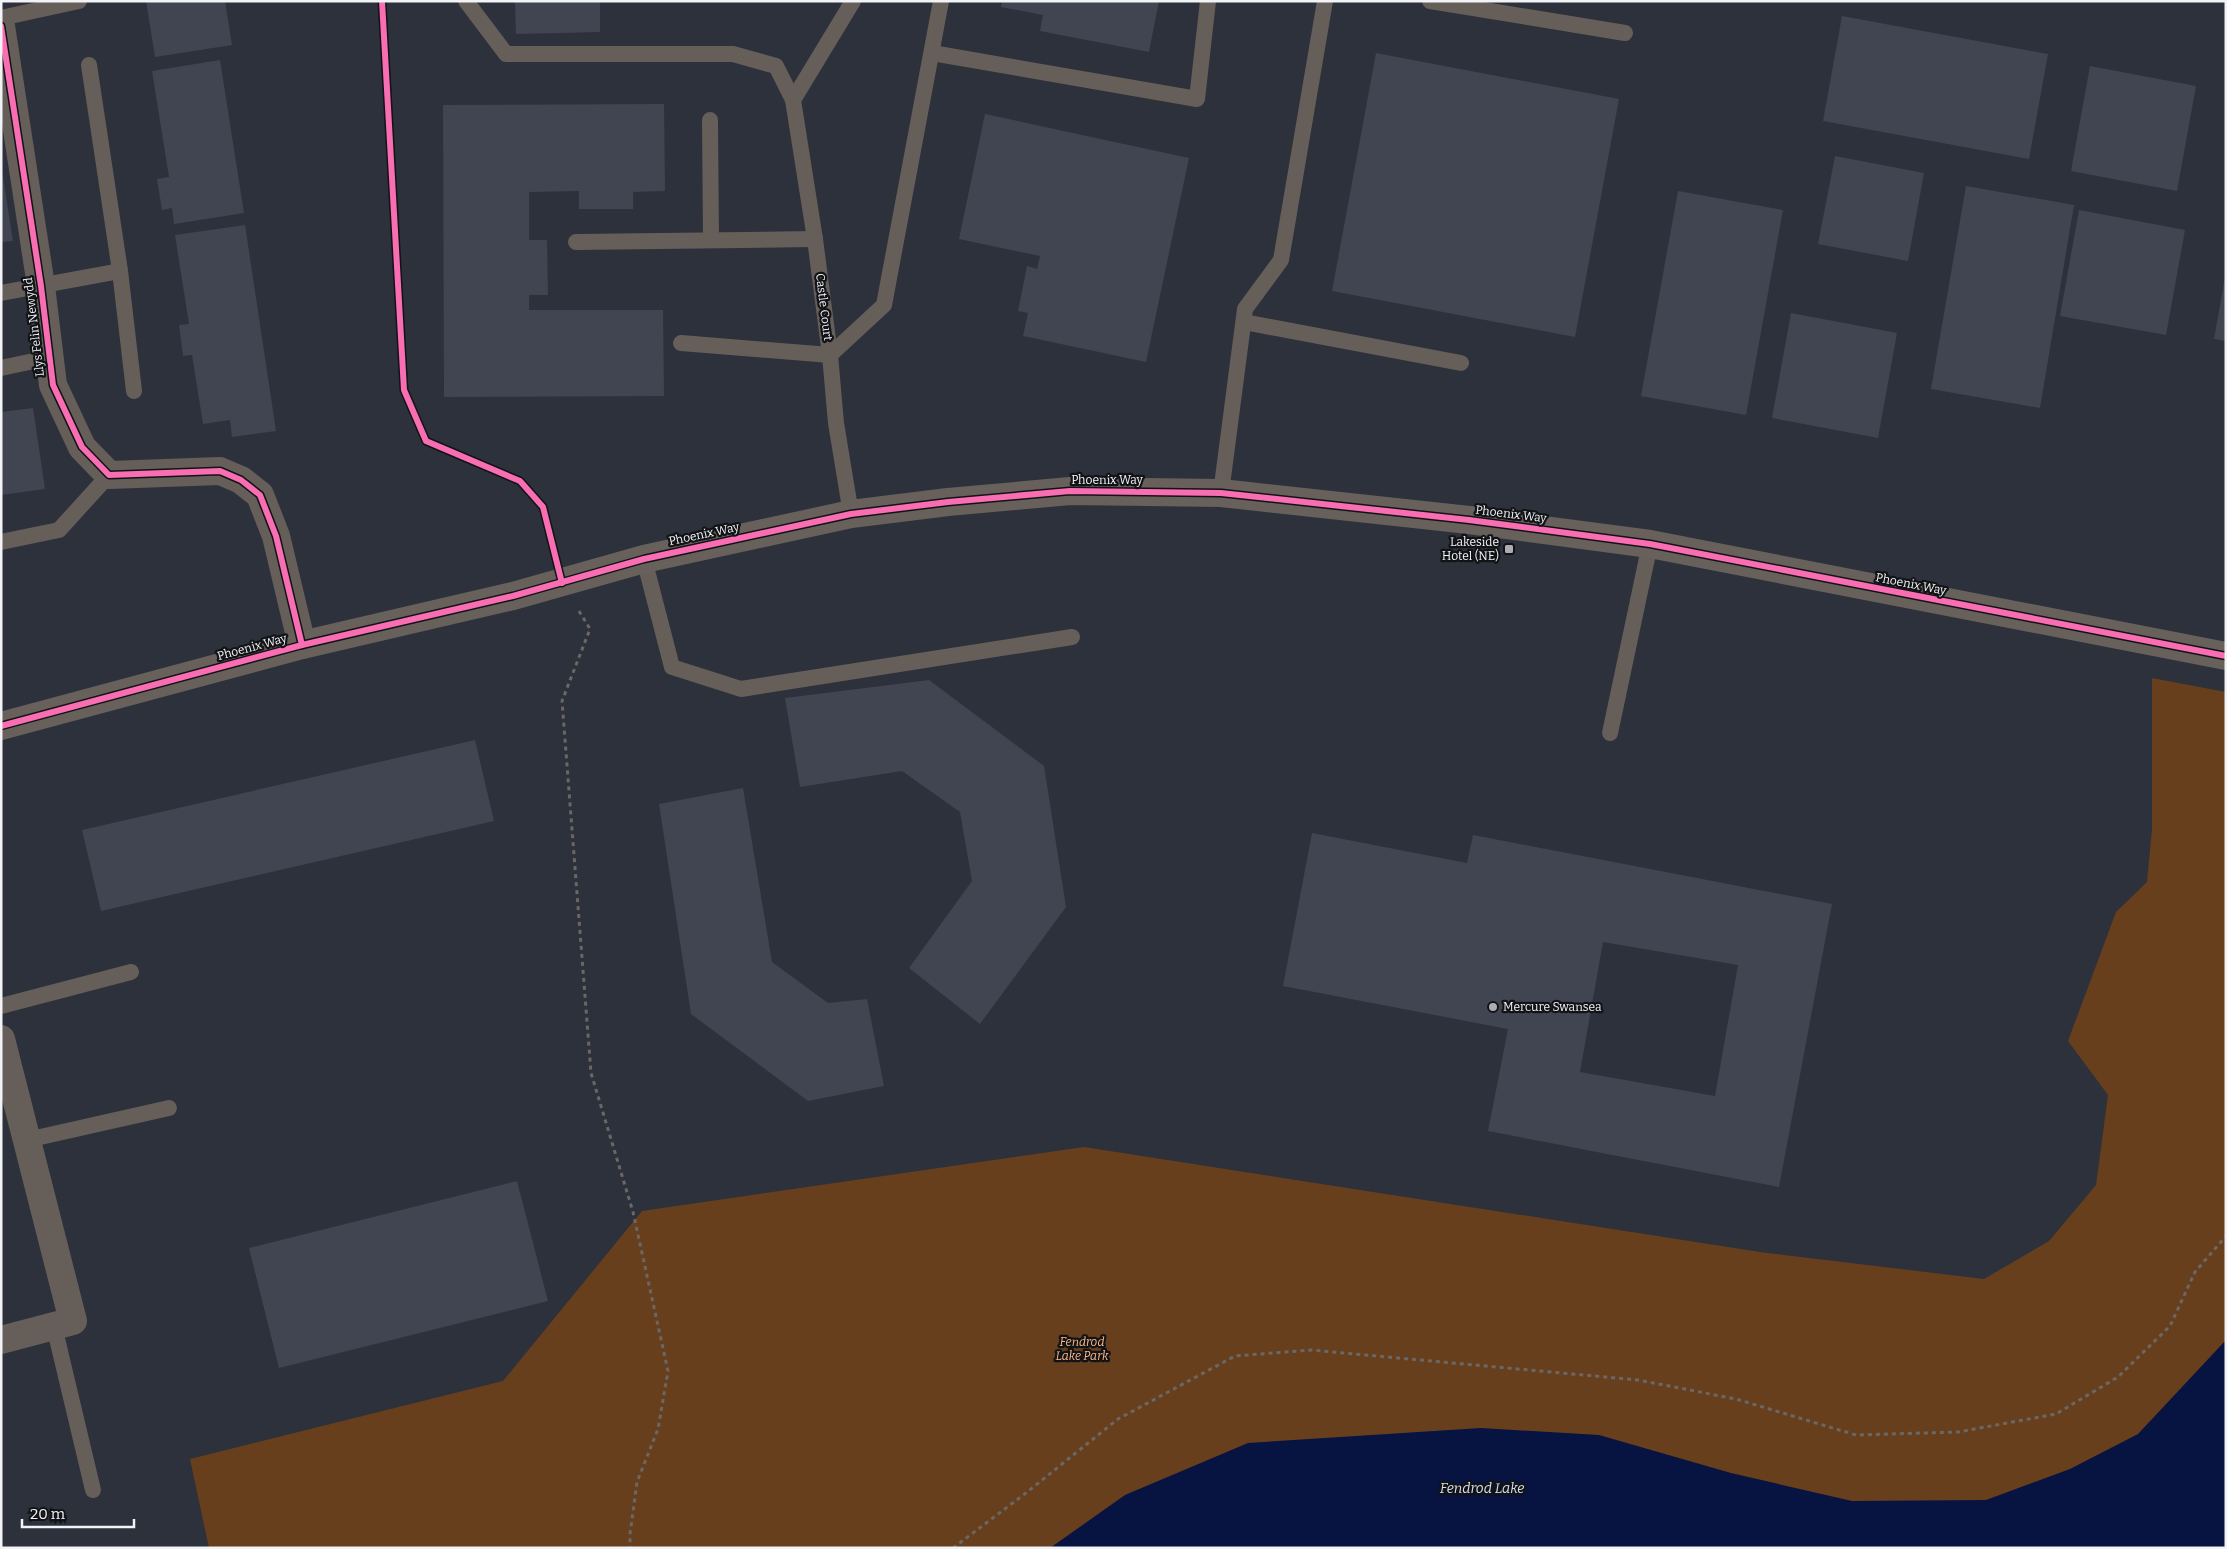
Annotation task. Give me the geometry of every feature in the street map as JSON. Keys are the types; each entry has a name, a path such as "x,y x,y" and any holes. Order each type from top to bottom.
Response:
{"street":[{"name":"Llys Felin Newydd","path":"1,26 6,88 41,286 52,385 82,447 109,475"},
{"path":"109,475 220,471 241,480 260,495 276,536 302,645"},
{"name":"Phoenix Way","path":"1,726 302,645 562,583 644,559 851,514 948,502 1070,491 1221,493 1470,520 1650,544 2226,656"},
{"path":"1,1039 73,1321 1,1340"}],"lane":[{"path":"1,18 78,1"},
{"name":"Castle Court","path":"466,1 506,54 734,54 776,66 793,100 815,239 830,355 836,423 851,514"},
{"path":"793,100 853,1"},
{"path":"681,343 830,355 884,305 941,1"},
{"path":"932,53 1197,99 1208,1"},
{"path":"1221,493 1245,309 1281,260 1325,1"},
{"path":"1430,1 1625,34"},
{"path":"89,65 120,272 134,391"},
{"path":"710,120 711,240"},
{"path":"576,242 815,239"},
{"path":"1,293 120,272"},
{"path":"1244,322 1462,363"},
{"path":"1,368 48,358"},
{"path":"1,542 59,530 109,475"},
{"path":"1610,733 1650,544"},
{"path":"644,559 672,667 741,688 1072,637"},
{"path":"1,1006 131,972"},
{"path":"27,1140 169,1108"},
{"path":"54,1326 93,1490"}],"path":[{"path":"562,583 590,629 562,701 591,1073 633,1212 668,1371 658,1429 637,1482 630,1548"},
{"path":"953,1548 1026,1493 1118,1419 1236,1356 1311,1350 1638,1380 1736,1399 1856,1435 1958,1432 2056,1414 2118,1377 2170,1326 2195,1272 2226,1236"}],"shaded area":[{"path":"1,1 2226,1 2226,1340 1050,1548 1,1548"}],"green space":[{"name":"Fendrod Lake Park","path":"2152,678 2226,692 2226,1548 209,1548 190,1459 503,1381 642,1211 1084,1147 1760,1252 1984,1279 2049,1241 2096,1185 2108,1095 2068,1041 2116,912 2147,882 2152,829"}],"water":[{"name":"Fendrod Lake","path":"2226,1340 2226,1548 1050,1548 1125,1495 1248,1443 1481,1428 1599,1435 1731,1473 1852,1501 1986,1500 2070,1469 2138,1434"}],"building":[{"path":"146,1 225,1 232,45 155,57"},
{"path":"515,1 600,1 600,32 516,34"},
{"path":"1002,1 1159,1 1149,52 1040,31 1043,15 1001,7"},
{"path":"1842,16 2048,54 2029,159 1823,121"},
{"path":"1376,53 1619,99 1575,337 1332,291"},
{"path":"220,60 244,213 174,224 172,208 162,210 157,179 169,177 152,71"},
{"path":"2090,66 2196,86 2177,191 2071,171"},
{"path":"664,104 665,191 633,192 633,209 579,209 579,191 529,192 529,240 547,240 548,295 529,295 529,310 663,310 664,396 444,397 443,105"},
{"path":"985,114 1189,158 1146,362 1023,336 1028,313 1018,311 1027,266 1037,269 1040,256 959,239"},
{"path":"1835,156 1924,173 1908,261 1818,244"},
{"path":"1,164 13,241 1,242"},
{"path":"1966,186 2074,205 2040,408 1931,389"},
{"path":"1678,191 1783,210 1746,415 1641,396"},
{"path":"2079,210 2185,230 2166,335 2060,316"},
{"path":"245,225 276,431 232,437 230,420 203,424 192,355 183,356 179,325 189,324 175,235"},
{"path":"2226,277 2226,341 2214,339"},
{"path":"1791,313 1897,333 1878,438 1772,418"},
{"path":"33,408 45,489 1,495 1,412"},
{"path":"929,680 1044,766 1066,907 980,1024 909,968 972,881 960,812 902,771 800,787 785,698"},
{"path":"475,740 494,821 101,911 82,830"},
{"path":"743,788 772,962 828,1003 867,999 884,1086 808,1101 691,1014 659,804"},
{"name":"Mercure Swansea","path":"1312,833 1467,863 1473,835 1832,904 1779,1187 1488,1131 1508,1029 1283,986","holes":["1603,942 1738,965 1715,1096 1580,1072"]},
{"path":"517,1181 548,1301 279,1368 249,1248"}],"cycle path":[{"path":"382,1 404,390 426,441 520,481 543,507 562,583"},
{"path":"1,26 41,286 53,385 82,447 109,475 220,471 241,480 260,495 276,536 302,645"},
{"path":"1,726 302,645 513,596 644,559 851,514 948,502 1070,491 1221,493 1469,520 1650,544 2226,656"}],"place":[{"name":"Lakeside Hotel (NE)","path":"1509,549"},
{"name":"Mercure Swansea","path":"1493,1007"}]}
